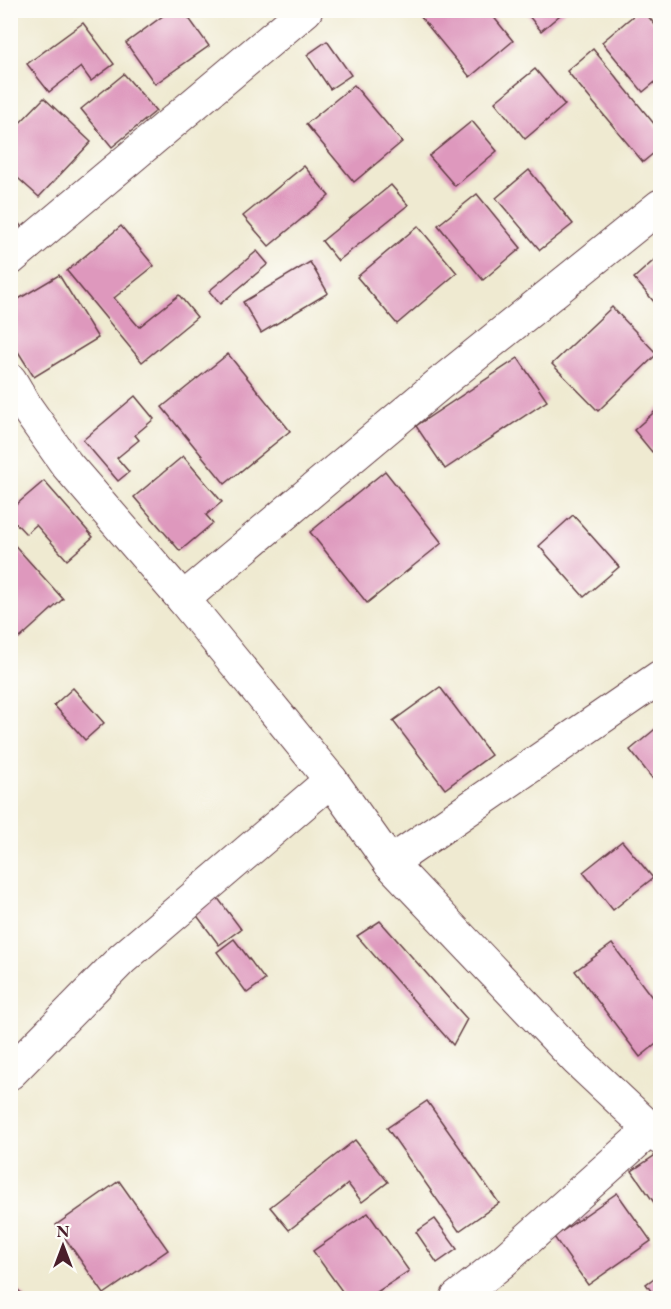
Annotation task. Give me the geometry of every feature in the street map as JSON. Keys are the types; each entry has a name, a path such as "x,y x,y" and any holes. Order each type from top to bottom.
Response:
{"street":[{"path":"10,259 306,10"},
{"path":"183,599 438,385 660,206"},
{"path":"10,380 67,465 183,599 332,780 390,863 576,1059 656,1133 457,1299"},
{"path":"390,863 660,677"},
{"path":"10,1073 122,959 332,780"}],"building":[{"path":"171,10 183,10 209,46 155,84 126,43"},
{"path":"415,10 488,10 513,41 470,77"},
{"path":"524,10 566,10 541,31"},
{"path":"640,10 643,10 660,31 660,78 643,92 602,42"},
{"path":"83,23 114,64 91,81 81,67 49,92 27,64"},
{"path":"327,41 351,75 330,89 307,55"},
{"path":"593,49 660,131 660,148 643,162 567,71"},
{"path":"535,69 565,105 525,139 495,102"},
{"path":"124,74 156,111 112,147 81,109"},
{"path":"354,85 402,142 354,182 306,124"},
{"path":"44,98 91,142 39,197 10,171 10,133"},
{"path":"472,121 497,151 455,186 429,156"},
{"path":"304,166 329,196 269,246 243,216"},
{"path":"529,170 573,224 540,250 496,198"},
{"path":"391,185 408,205 338,261 322,241"},
{"path":"477,194 521,248 483,280 438,225"},
{"path":"10,212 24,230 10,240"},
{"path":"121,226 154,266 114,298 139,327 179,295 197,317 142,362 67,271"},
{"path":"418,226 457,273 397,324 357,277"},
{"path":"257,251 268,264 220,304 209,291"},
{"path":"660,255 660,309 634,278"},
{"path":"310,262 328,293 261,333 243,302"},
{"path":"59,275 98,338 34,377 10,339 10,304"},
{"path":"612,307 657,354 598,411 552,364"},
{"path":"228,354 290,431 225,484 162,407"},
{"path":"518,358 547,401 445,469 416,426"},
{"path":"135,396 154,419 135,435 139,440 117,458 129,472 118,481 83,440"},
{"path":"660,407 660,445 652,452 634,430"},
{"path":"183,456 222,502 206,515 213,523 180,551 134,497"},
{"path":"385,471 442,543 367,603 310,532"},
{"path":"44,481 93,537 67,560 36,525 26,534 10,517 10,510"},
{"path":"573,515 619,567 584,597 539,546"},
{"path":"10,540 63,599 20,638 10,627"},
{"path":"440,687 491,755 445,789 393,721"},
{"path":"73,688 104,723 85,740 54,705"},
{"path":"660,725 660,788 630,750"},
{"path":"622,841 653,878 613,910 583,872"},
{"path":"214,893 241,929 219,945 192,909"},
{"path":"380,921 467,1019 453,1045 357,936"},
{"path":"234,939 265,980 247,993 217,952"},
{"path":"612,944 660,1008 660,1041 640,1057 575,971"},
{"path":"427,1101 499,1203 459,1231 387,1128"},
{"path":"355,1140 388,1182 362,1202 348,1184 289,1230 270,1207"},
{"path":"660,1152 660,1211 632,1171"},
{"path":"119,1181 168,1250 104,1294 56,1225"},
{"path":"617,1193 651,1241 588,1285 554,1237"},
{"path":"368,1213 409,1271 368,1298 347,1298 313,1251"},
{"path":"435,1219 457,1249 437,1263 416,1232"},
{"path":"660,1274 660,1298 656,1298 646,1284"},
{"path":"10,1282 26,1298 10,1298"}]}
